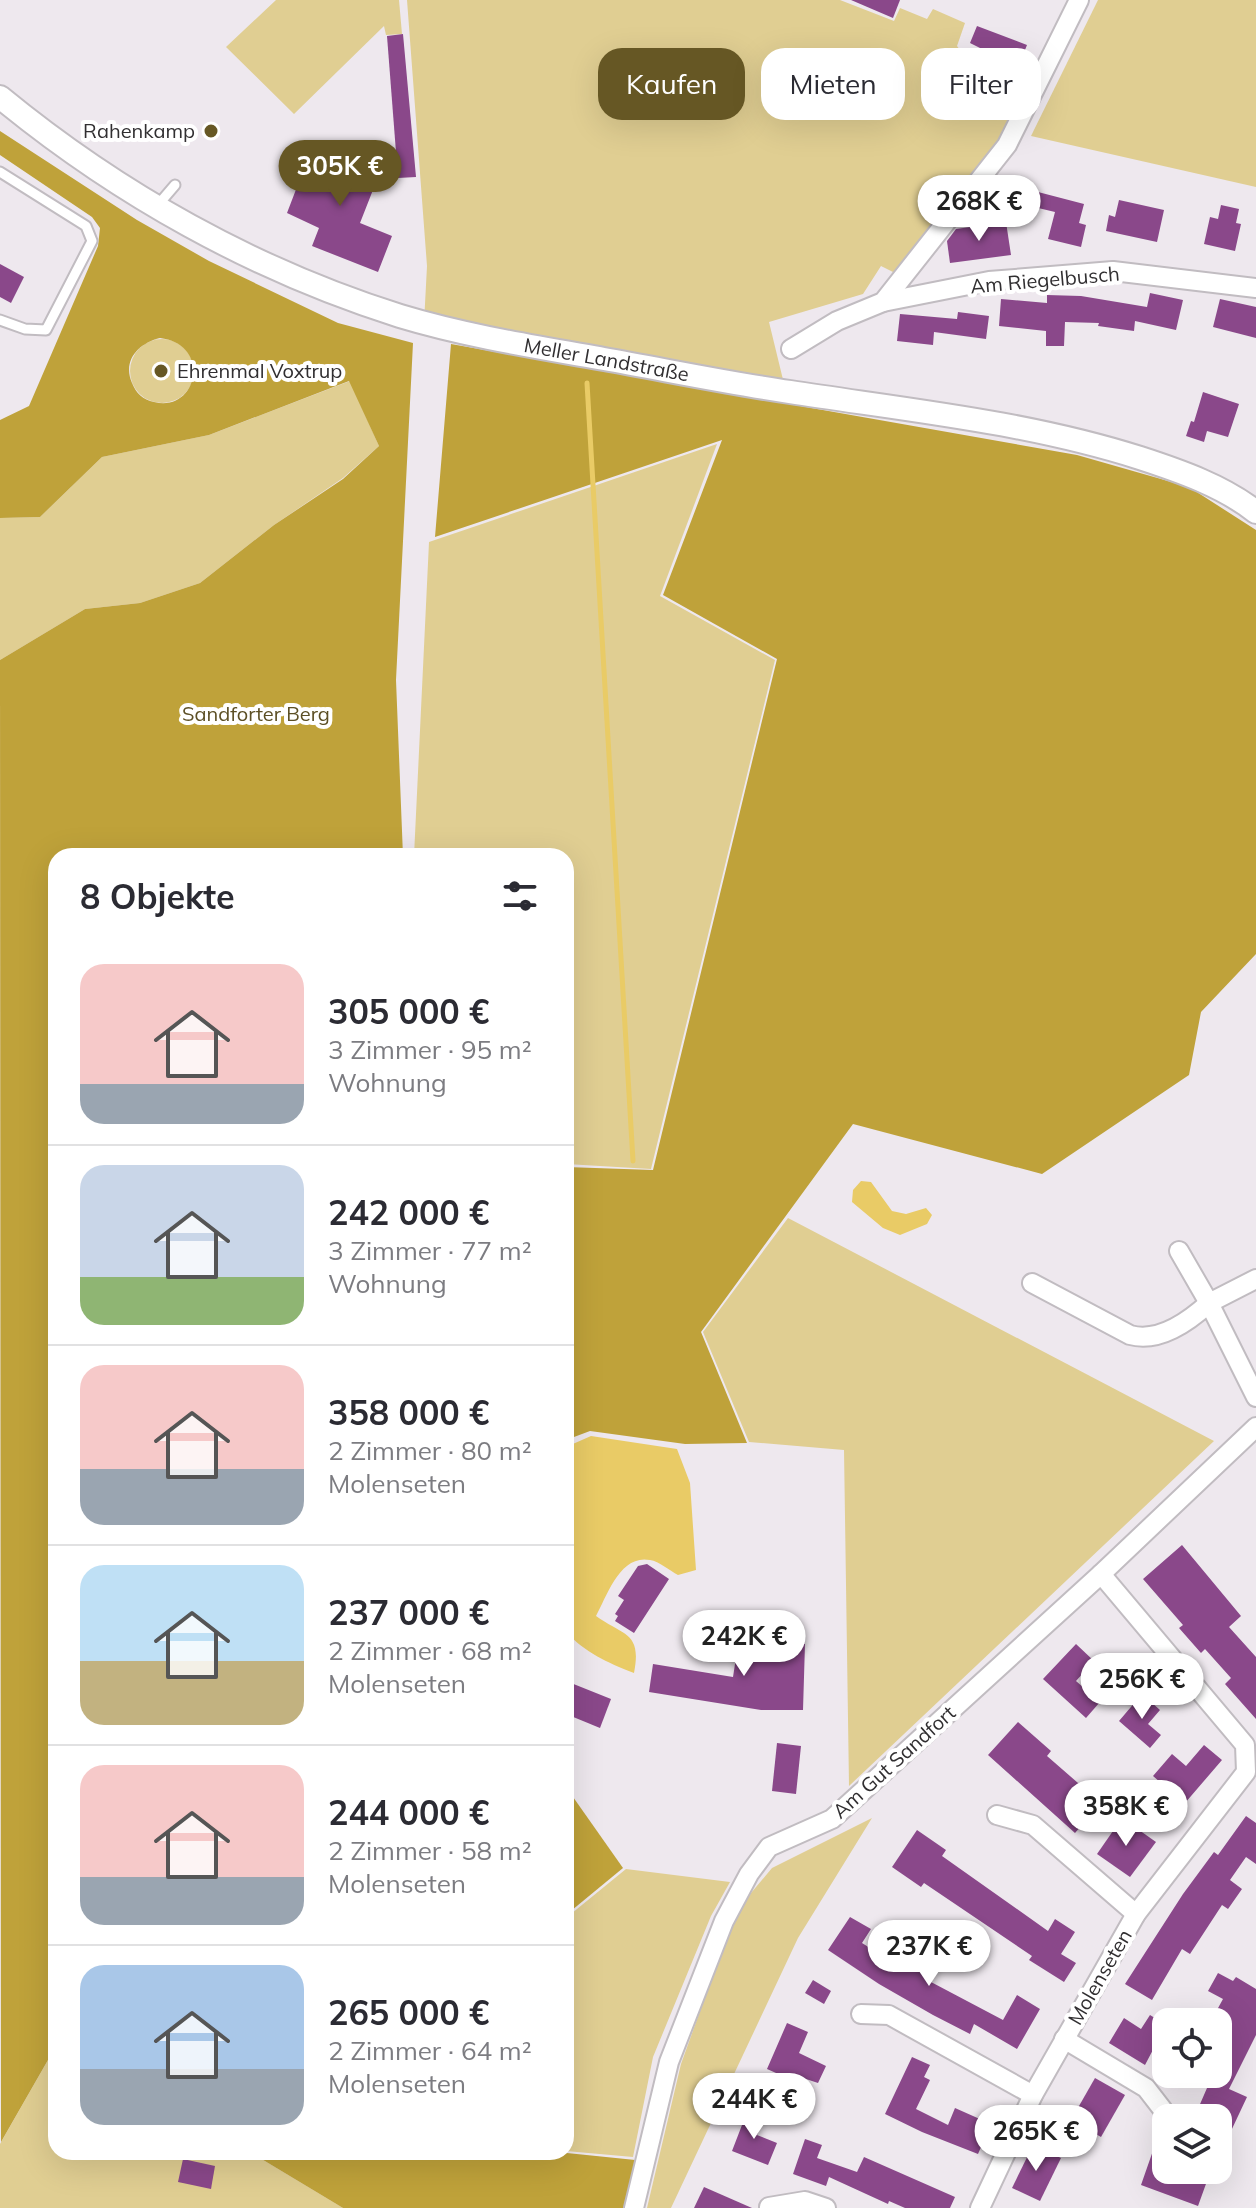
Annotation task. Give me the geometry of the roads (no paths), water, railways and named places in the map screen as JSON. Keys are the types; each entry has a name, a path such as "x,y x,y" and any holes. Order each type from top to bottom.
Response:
{"street":[{"path":"883,302 1007,145 1079,0"},
{"name":"Meller Landstraße","path":"1,100 83,159 210,238 300,280 357,302 424,323 523,345 786,392 973,420 1092,443 1181,471 1256,512"},
{"name":"Am Riegelbusch","path":"791,349 837,321 883,302 989,281 1113,271 1256,288"},
{"path":"1179,1251 1256,1397"},
{"path":"1032,1283 1143,1339 1155,1337 1193,1317 1209,1303 1256,1279"},
{"name":"Am Gut Sandfort","path":"634,2208 669,2062 724,1921 749,1874 769,1847 832,1819 1101,1574 1256,1427"},
{"name":"Molenseten","path":"980,2208 1033,2095 1136,1914 1246,1772 1245,1745 1101,1574"},
{"name":"Molenseten","path":"997,1815 1033,1825 1136,1914"},
{"path":"861,2014 889,2015 1033,2095"},
{"name":"Molenseten","path":"1064,2039 1146,2088 1158,2104"},
{"path":"769,2207 805,2201 826,2208"}],"lane":[{"path":"0,172 86,226 92,241 46,330 25,329 0,320"},
{"path":"157,206 175,185"}],"waterway":[{"path":"587,383 633,1161"}],"place":[{"name":"Rahenkamp","path":"211,131"},
{"name":"Ehrenmal Voxtrup","path":"161,371"}],"park label":[{"name":"Sandforter Berg","path":"256,714"}]}
